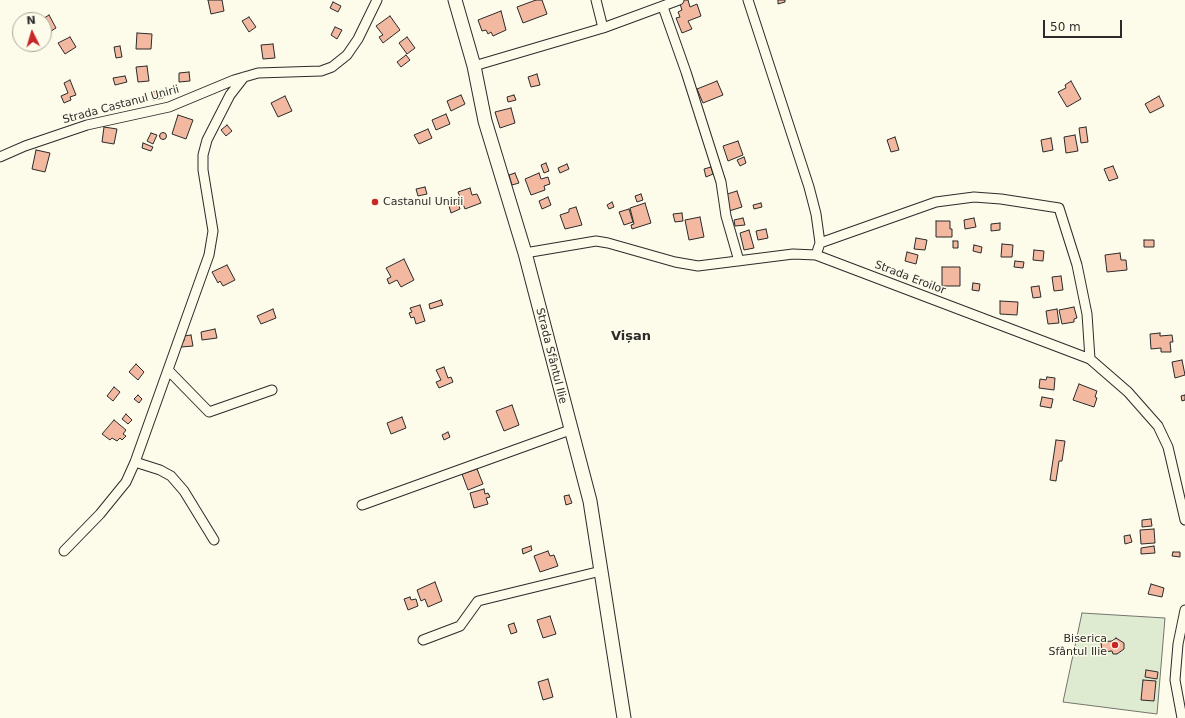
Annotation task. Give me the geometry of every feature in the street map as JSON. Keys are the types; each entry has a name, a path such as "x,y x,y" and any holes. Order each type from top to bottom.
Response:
{"street":[{"name":"Strada Castanul Unirii","path":"0,157 25,146 87,125 168,107 244,77 258,73 321,71 332,67 347,55 358,39 377,0"},
{"name":"Strada Sfântul Ilie","path":"455,0 474,66 485,121 525,253 570,430 590,501 624,718"},
{"path":"596,0 603,28"},
{"path":"474,66 603,28 679,0"},
{"path":"748,0 795,149 809,187 816,214 820,243 816,255"},
{"path":"662,7 686,72 721,182 726,216 739,261"},
{"path":"64,551 100,514 126,482 135,462 169,371 208,255 213,231 203,170 203,155 207,140 230,95 244,77"},
{"path":"820,243 936,202 974,198 1002,199 1059,208 1077,265 1087,314 1090,359"},
{"name":"Strada Eroilor","path":"525,253 596,241 675,262 698,266 793,254 816,255 1090,359 1128,392 1158,426 1168,447 1185,520"},
{"path":"169,371 210,412 272,390"},
{"path":"362,505 570,430"},
{"path":"135,462 160,470 171,476 184,491 214,540"},
{"path":"423,640 460,626 478,601 601,571"},
{"path":"1182,718 1175,680 1178,644 1185,614"}],"green space":[{"path":"1082,613 1165,618 1157,714 1063,702"}],"building":[{"path":"208,0 222,0 224,11 211,14"},
{"path":"536,0 542,0 547,14 523,23 517,7"},
{"path":"688,0 690,7 697,4 701,16 688,21 692,29 682,33 676,18 680,17 678,12 682,10 679,1"},
{"path":"778,0 785,0 785,2 778,4"},
{"path":"333,2 341,6 338,12 330,8"},
{"path":"501,11 506,30 493,36 491,32 488,34 486,30 482,31 478,20"},
{"path":"390,16 400,30 383,43 379,37 383,35 376,26"},
{"path":"249,17 256,27 249,32 242,21"},
{"path":"52,21 56,28 52,30"},
{"path":"335,27 342,30 337,39 331,35"},
{"path":"137,33 152,34 151,49 136,49"},
{"path":"70,37 76,47 65,54 58,43"},
{"path":"407,37 415,48 407,54 399,43"},
{"path":"273,44 275,58 263,59 261,45"},
{"path":"120,46 122,57 116,58 114,47"},
{"path":"406,55 410,60 401,67 397,62"},
{"path":"147,66 149,81 138,82 136,67"},
{"path":"189,72 190,81 179,82 179,73"},
{"path":"537,74 540,85 531,87 528,77"},
{"path":"125,76 127,82 115,85 113,78"},
{"path":"70,80 76,95 70,97 71,100 64,103 61,96 68,93 64,83"},
{"path":"717,81 723,95 703,103 697,89"},
{"path":"1071,81 1081,99 1067,107 1058,92 1066,88 1065,85"},
{"path":"162,90 163,98 153,100 152,92"},
{"path":"461,95 465,104 451,111 447,101"},
{"path":"514,95 516,100 508,102 507,97"},
{"path":"285,96 292,111 278,117 271,103"},
{"path":"1159,96 1164,106 1150,113 1145,104"},
{"path":"131,99 132,105 122,107 121,101"},
{"path":"511,108 515,123 500,128 495,112"},
{"path":"446,114 450,124 436,130 432,120"},
{"path":"178,115 193,120 186,139 172,134"},
{"path":"227,125 232,131 226,136 221,130"},
{"path":"104,127 117,129 114,144 102,142"},
{"path":"1086,127 1088,142 1081,143 1079,128"},
{"path":"428,129 432,138 419,144 414,135"},
{"path":"151,133 157,135 153,144 147,141"},
{"path":"163,133 166,136 163,139 160,136"},
{"path":"1075,135 1078,151 1066,153 1064,137"},
{"path":"895,137 899,150 891,152 887,140"},
{"path":"1051,138 1053,150 1043,152 1041,140"},
{"path":"738,141 743,155 728,161 723,146"},
{"path":"143,143 153,147 151,151 142,148"},
{"path":"36,150 50,153 45,172 32,169"},
{"path":"744,157 746,163 740,166 737,160"},
{"path":"546,163 549,171 544,173 541,165"},
{"path":"567,164 569,169 560,173 558,168"},
{"path":"1113,166 1118,178 1109,181 1104,169"},
{"path":"711,167 713,174 706,177 704,169"},
{"path":"515,173 519,183 512,185 509,175"},
{"path":"539,173 541,179 548,177 550,184 544,186 545,190 531,195 525,179"},
{"path":"425,187 427,194 418,196 416,189"},
{"path":"470,188 472,195 477,194 481,203 465,209 458,192"},
{"path":"737,191 742,207 729,211 724,195"},
{"path":"641,194 643,200 637,202 635,196"},
{"path":"548,197 551,205 542,209 539,201"},
{"path":"612,202 614,207 609,209 607,205"},
{"path":"458,203 460,209 451,213 449,206"},
{"path":"645,203 651,223 632,229 631,225 634,224 630,208"},
{"path":"761,203 762,207 754,209 753,205"},
{"path":"576,207 582,225 565,229 560,215 569,212 569,209"},
{"path":"629,209 633,222 624,225 619,212"},
{"path":"682,213 683,221 675,222 673,214"},
{"path":"700,217 704,237 689,240 685,220"},
{"path":"743,218 745,225 735,226 734,220"},
{"path":"974,218 976,227 965,229 964,220"},
{"path":"936,221 950,221 952,237 936,237"},
{"path":"1000,223 1000,230 991,231 991,224"},
{"path":"766,229 768,238 758,240 756,231"},
{"path":"749,230 754,248 744,250 740,233"},
{"path":"916,238 927,240 925,250 914,249"},
{"path":"1144,240 1154,240 1154,247 1144,247"},
{"path":"953,241 958,241 958,248 953,248"},
{"path":"1002,244 1013,245 1012,257 1001,257"},
{"path":"974,245 982,247 981,253 973,251"},
{"path":"1034,250 1044,251 1043,261 1033,260"},
{"path":"907,252 918,255 916,264 905,261"},
{"path":"1120,253 1121,260 1126,260 1127,270 1107,272 1105,255"},
{"path":"404,259 414,280 401,287 397,280 389,284 387,279 391,277 386,268"},
{"path":"1015,261 1024,262 1023,268 1014,267"},
{"path":"227,265 235,280 223,286 220,281 218,283 212,272"},
{"path":"942,267 960,267 960,286 942,286"},
{"path":"1061,276 1063,290 1054,291 1052,277"},
{"path":"973,283 980,284 979,291 972,290"},
{"path":"1039,286 1041,297 1033,298 1031,287"},
{"path":"441,300 443,305 430,309 429,304"},
{"path":"1000,301 1018,302 1017,315 1000,314"},
{"path":"420,305 425,321 416,324 414,317 411,318 409,313 412,312 410,308"},
{"path":"1074,307 1077,318 1074,319 1074,322 1062,324 1059,310"},
{"path":"273,309 276,318 261,324 257,316"},
{"path":"1057,309 1059,323 1048,324 1046,311"},
{"path":"215,329 217,338 202,340 201,332"},
{"path":"1160,333 1160,336 1172,335 1173,342 1170,342 1171,352 1161,352 1161,348 1151,349 1150,334"},
{"path":"191,335 193,346 181,347 181,342 184,341 184,336"},
{"path":"1182,360 1185,375 1175,378 1172,362"},
{"path":"136,364 144,372 138,380 129,372"},
{"path":"444,367 448,378 451,377 453,382 439,388 436,382 441,380 436,370"},
{"path":"1047,377 1055,378 1054,390 1039,388 1040,379 1046,380"},
{"path":"1079,384 1097,391 1095,397 1097,398 1094,407 1073,400"},
{"path":"114,387 120,392 113,401 107,396"},
{"path":"138,395 142,399 139,403 134,399"},
{"path":"1185,395 1185,400 1182,401 1181,396"},
{"path":"1042,397 1053,399 1051,408 1040,406"},
{"path":"512,405 519,425 504,431 496,411"},
{"path":"126,414 132,420 128,424 122,419"},
{"path":"402,417 406,428 391,434 387,423"},
{"path":"114,420 126,430 123,434 126,436 122,440 120,438 117,441 112,438 110,440 102,434"},
{"path":"448,432 450,437 444,440 442,435"},
{"path":"1056,440 1065,441 1062,461 1059,461 1056,481 1050,480"},
{"path":"477,469 483,484 468,490 462,474"},
{"path":"484,489 485,494 488,493 490,497 486,498 488,504 474,508 470,493"},
{"path":"569,495 572,503 566,505 564,496"},
{"path":"1151,519 1152,526 1142,527 1142,520"},
{"path":"1154,529 1155,543 1141,544 1140,530"},
{"path":"1130,535 1132,542 1125,544 1124,536"},
{"path":"531,546 532,550 523,554 522,549"},
{"path":"1154,546 1155,553 1141,554 1141,548"},
{"path":"548,551 550,556 554,555 558,566 540,572 534,556"},
{"path":"1173,552 1180,552 1180,557 1172,556"},
{"path":"435,582 442,601 428,607 425,599 421,601 417,590"},
{"path":"1151,584 1164,588 1162,597 1148,594"},
{"path":"410,597 411,600 416,599 418,606 408,610 404,599"},
{"path":"550,616 556,634 543,638 537,620"},
{"path":"514,623 517,632 511,634 508,625"},
{"path":"1116,638 1124,643 1124,649 1117,654 1113,654 1112,651 1102,652 1101,642 1112,641"},
{"path":"1146,670 1158,672 1157,679 1145,677"},
{"path":"548,679 553,697 543,700 538,682"},
{"path":"1143,680 1156,681 1154,701 1141,700"}],"place":[{"name":"Castanul Unirii","path":"375,202"},
{"name":"Biserica Sfântul Ilie","path":"1115,645"}],"district":[{"name":"Vișan","path":"631,337"}]}
